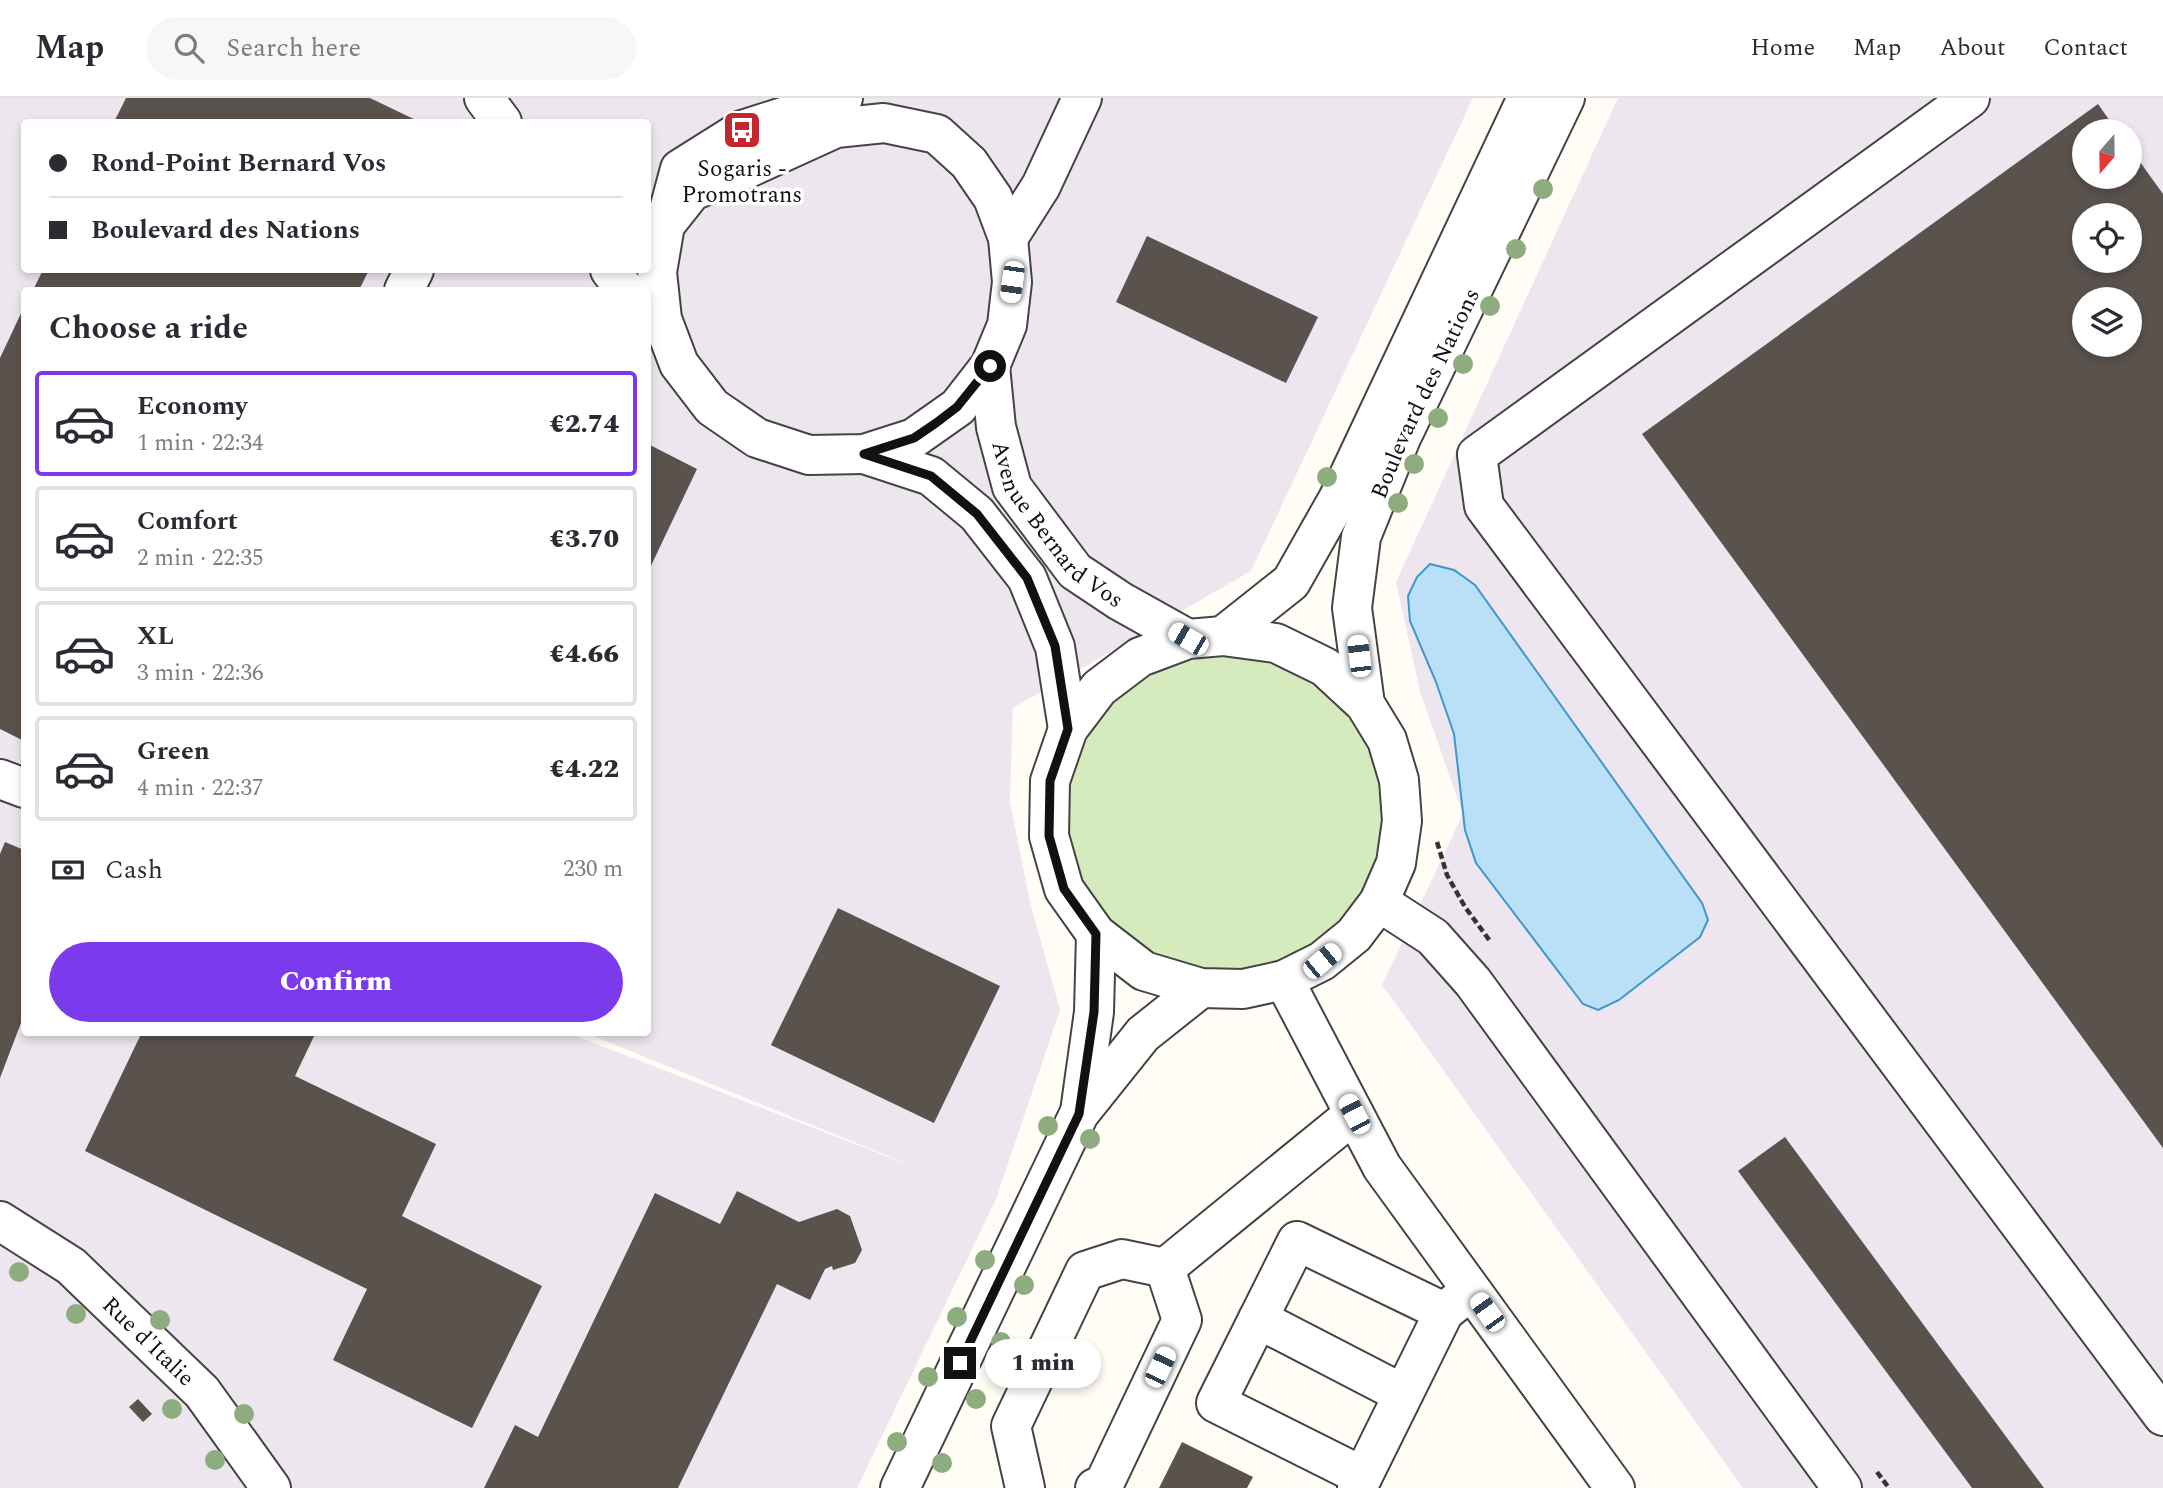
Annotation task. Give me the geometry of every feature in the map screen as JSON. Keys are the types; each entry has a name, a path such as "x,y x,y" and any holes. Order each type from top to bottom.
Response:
{"street":[{"path":"679,364 662,319 657,272 665,225 680,169 742,130 843,98"},
{"path":"651,325 712,407 757,438 809,455 864,454 914,438 957,407 990,366 1007,325 1012,282 1008,238 993,198 969,163 890,98"},
{"path":"912,98 937,134"},
{"path":"1008,238 1041,186 1082,98"},
{"name":"Boulevard des Nations","path":"1205,637 1291,582 1338,499 1527,98"},
{"name":"Boulevard des Nations","path":"1365,704 1352,608 1361,537 1401,438 1564,98"},
{"path":"1970,98 1477,455 1484,506 2163,1416"},
{"path":"665,225 692,191 836,128 884,123 937,134"},
{"name":"Avenue Bernard Vos","path":"990,366 996,427 1013,487 1075,570 1120,601 1205,637"},
{"path":"864,454 931,476 977,514 1027,578 1055,646 1068,729"},
{"path":"1205,637 1276,643 1325,667 1365,704 1387,740 1399,780 1402,821 1396,863 1379,902 1354,935 1322,961 1284,980 1243,989 1201,988 1144,971 1096,934 1064,889 1049,836 1050,781 1068,729 1099,688 1140,657 1205,637"},
{"path":"0,779 21,787"},
{"path":"1379,902 1433,937 1473,982 1842,1488"},
{"path":"1079,1114 1094,1012 1096,934"},
{"path":"1284,980 1382,1167 1457,1301 1615,1488"},
{"path":"900,1488 1079,1114 1143,1034 1201,988"},
{"path":"1165,1268 1354,1114"},
{"name":"Rue d'Italie","path":"0,1221 71,1266 202,1392 271,1488"},
{"path":"1297,1241 1457,1301 1403,1394 1360,1482 1216,1403 1297,1241"},
{"path":"1025,1488 1011,1426 1085,1271 1122,1259 1165,1268"},
{"path":"1095,1488 1104,1484 1182,1320 1165,1268"},
{"path":"1258,1319 1403,1394"}],"path":[{"path":"1436,838 1447,875 1465,907 1497,950"},
{"path":"1872,1466 1889,1488"}],"shaded area":[{"path":"0,98 1473,98 1251,571 1013,708 1010,802 1030,902 1060,1010 996,1199 857,1488 0,1488"},
{"path":"1618,98 2163,98 2163,1488 1743,1488 1382,985 1463,814 1420,692 1396,582"}],"green space":[{"path":"1225,657 1256,660 1285,669 1312,684 1336,703 1355,727 1370,754 1379,783 1382,814 1379,845 1370,874 1355,901 1336,925 1312,944 1285,959 1256,968 1225,971 1194,968 1165,959 1138,944 1114,925 1095,901 1080,874 1071,845 1068,814 1071,783 1080,754 1095,727 1114,703 1138,684 1165,669 1194,660"}],"water":[{"path":"1430,564 1454,570 1475,585 1702,903 1708,920 1700,937 1619,1000 1598,1010 1583,1004 1476,863 1465,830 1454,734 1410,621 1408,596 1417,577"}],"building":[{"path":"126,98 370,98 414,119 116,119"},
{"path":"2098,104 2109,119 2077,119"},
{"path":"2072,123 2072,189 2142,189 2142,165 2163,194 2163,1148 1642,434"},
{"path":"1147,236 1318,317 1286,383 1116,302"},
{"path":"42,273 368,273 360,287 34,287"},
{"path":"21,313 21,740 0,729 0,358"},
{"path":"651,446 697,469 651,566"},
{"path":"5,842 21,849 21,1023 0,1078 0,854"},
{"path":"838,908 1000,986 934,1123 771,1045"},
{"path":"140,1036 314,1036 295,1076 436,1144 402,1216 542,1286 472,1428 333,1360 367,1289 85,1151"},
{"path":"1785,1137 2044,1488 1972,1488 1738,1171"},
{"path":"737,1191 799,1222 837,1209 850,1216 862,1250 855,1263 833,1270 832,1266 825,1269 810,1300 777,1284 678,1488 484,1488 515,1425 538,1437 655,1193 720,1224"},
{"path":"138,1399 152,1414 143,1422 129,1407"},
{"path":"1182,1442 1253,1477 1247,1488 1159,1488"}],"place":[{"name":"Sogaris - Promotrans","path":"742,130"}],"route":[{"path":"960,1363 1079,1114 1094,1012 1096,934 1064,889 1049,836 1050,781 1068,729 1055,646 1027,578 977,514 931,476 864,454 914,438 936,423 957,407 990,366"}]}
